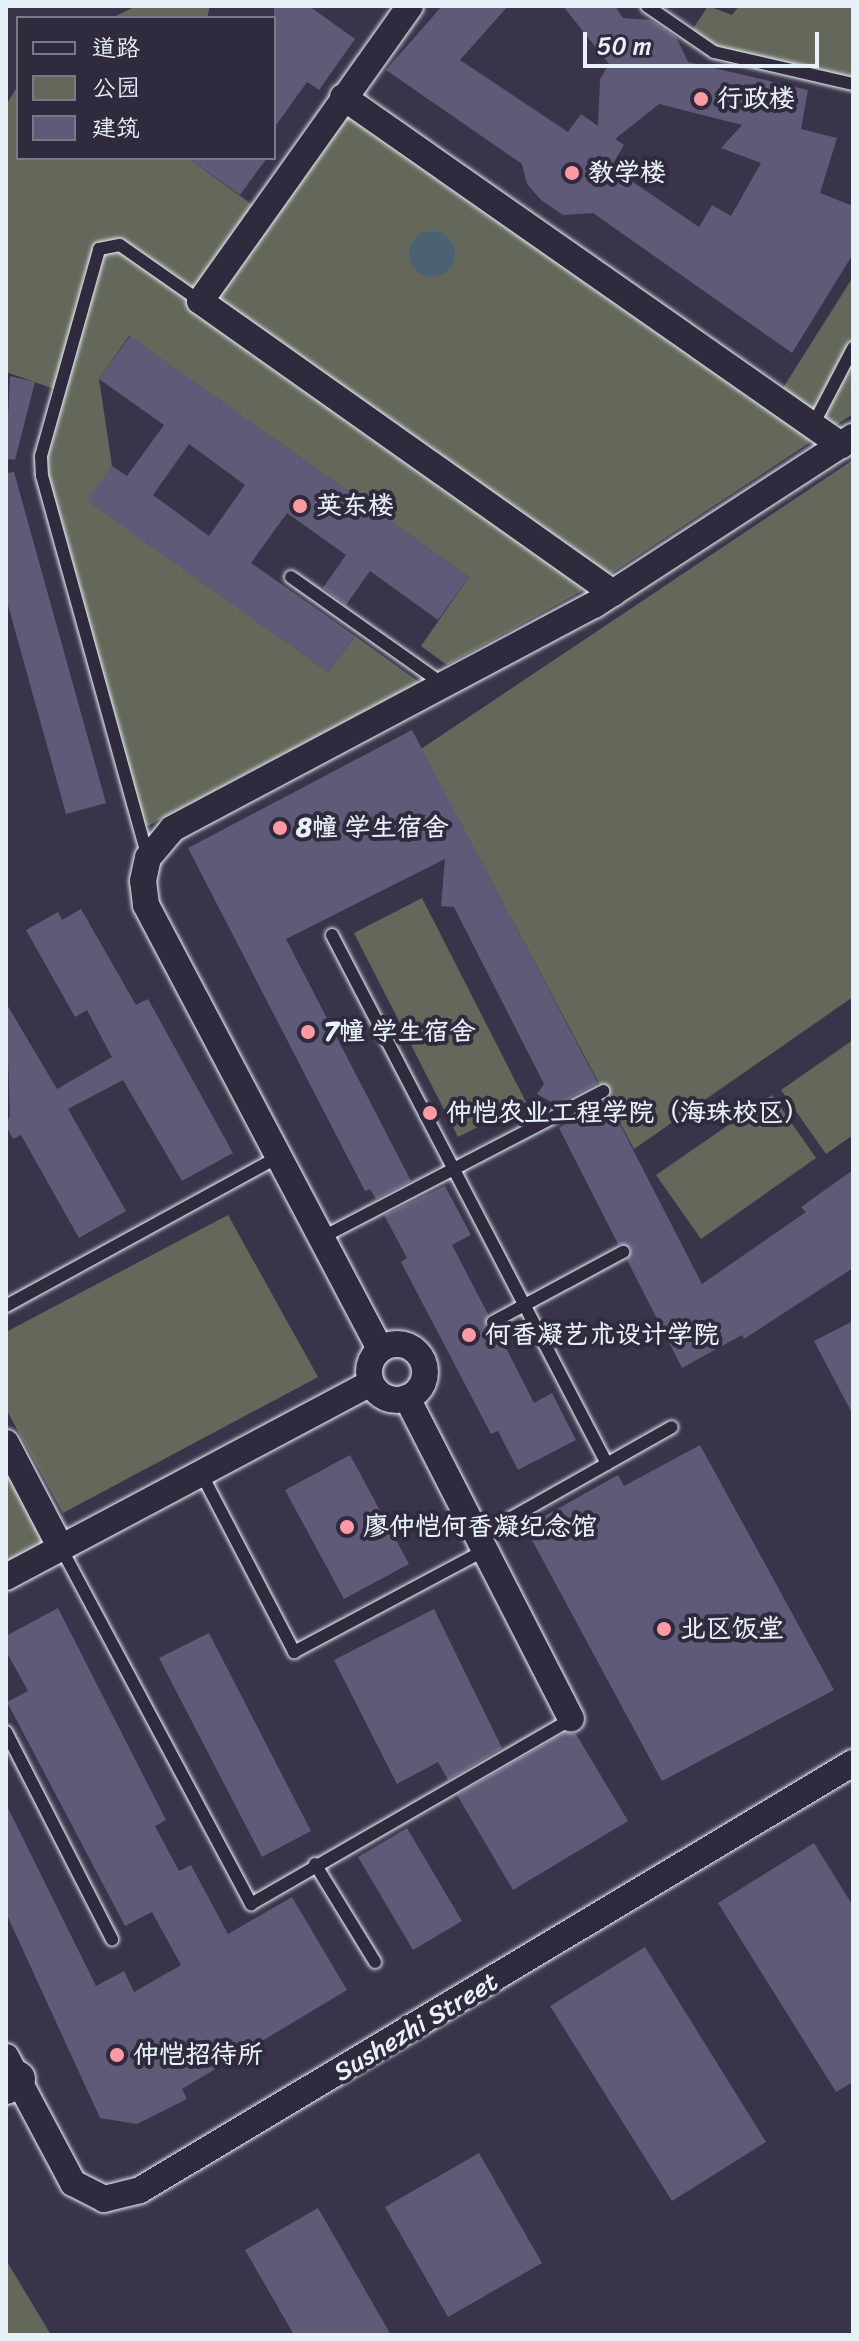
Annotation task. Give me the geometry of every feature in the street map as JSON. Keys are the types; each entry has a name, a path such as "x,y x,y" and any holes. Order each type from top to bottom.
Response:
{"street":[{"path":"410,6 200,301 613,593"},
{"path":"343,97 813,425 847,441"},
{"path":"380,1349 146,905 143,881 148,858 172,829 613,593 847,441"},
{"path":"397,1344 420,1355 424,1381 407,1398 384,1397 371,1383 370,1364 380,1349 397,1344"},
{"path":"6,1577 371,1383"},
{"path":"407,1398 485,1542 571,1719"},
{"path":"6,1443 61,1548"},
{"name":"Sushezhi Street","path":"9,2076 73,2183 104,2199 140,2190 853,1763"}],"lane":[{"path":"647,6 714,52 853,84"},
{"path":"148,858 42,476 41,456 99,249 120,245 200,301"},
{"path":"813,425 853,348"},
{"path":"291,577 444,685"},
{"path":"332,935 607,1464"},
{"path":"323,1237 603,1091"},
{"path":"6,1306 280,1156"},
{"path":"493,1322 623,1252"},
{"path":"201,1473 294,1652 485,1542 607,1464 672,1427"},
{"path":"61,1548 251,1904 315,1864 571,1719"},
{"path":"6,1732 112,1939"},
{"path":"315,1864 375,1962"}],"green space":[{"path":"136,6 210,6 208,16 116,16"},
{"path":"708,6 732,15 739,6 853,6 853,84 714,52 689,35"},
{"path":"16,89 16,160 191,160 262,212 343,97 776,399 853,277 853,414 598,582 447,665 421,646 469,577 129,336 99,379 112,466 88,501 328,672 355,636 419,682 140,830 42,476 57,390 6,372 6,105"},
{"path":"853,460 853,997 634,1149 421,749"},
{"path":"422,898 526,1102 458,1137 354,933"},
{"path":"853,1040 853,1135 826,1154 781,1090"},
{"path":"772,1095 816,1158 701,1239 656,1175"},
{"path":"228,1215 318,1377 63,1513 6,1409 6,1332"},
{"path":"6,1443 61,1548 6,1578"},
{"path":"6,2260 51,2335 6,2335"}],"water":[{"path":"432,231 448,238 455,254 448,270 432,277 416,270 409,254 416,238"}],"building":[{"path":"274,6 309,6 355,39 319,90 307,82 276,125 276,16"},
{"name":"教学楼","path":"442,6 508,6 460,60 568,132 581,114 598,126 600,79 609,64 563,6 615,6 623,18 651,20 676,37 688,62 808,90 801,129 837,138 820,193 853,206 853,254 792,353 593,213 563,215 541,200 527,184 522,164 386,70","holes":["659,104 742,125 721,148 761,163 731,216 712,205 699,227 611,167 624,145 615,139"]},
{"path":"191,160 266,160 240,195"},
{"name":"英东楼","path":"130,336 469,577 438,620 370,571 346,605 323,588 346,555 287,513 251,563 355,636 328,672 87,501 112,466 127,476 164,425 99,379","holes":["189,444 245,485 209,536 153,495"]},
{"path":"10,376 35,382 15,460 6,459"},
{"path":"14,472 106,803 66,814 6,598 6,473"},
{"path":"412,730 598,1083 556,1105 537,1094 544,1084 454,907 441,906 445,859 286,939 411,1181 376,1199 370,1189 365,1191 188,848"},
{"path":"81,909 136,1005 148,999 233,1153 182,1181 123,1080 68,1109 126,1211 79,1238 21,1135 13,1139 6,1126 10,1115 6,1003 57,1089 112,1057 87,1010 75,1017 26,930 58,912 62,920"},
{"path":"607,1099 702,1284 806,1212 801,1207 853,1170 853,1268 744,1339 742,1335 682,1368 627,1260 631,1248 618,1244 559,1128"},
{"name":"何香凝艺术设计学院","path":"445,1186 471,1235 452,1245 488,1314 485,1326 497,1330 534,1403 552,1393 576,1440 518,1470 498,1431 491,1434 401,1262 407,1258 384,1215"},
{"path":"853,1321 853,1415 814,1341"},
{"name":"北区饭堂","path":"700,1445 834,1690 662,1781 525,1527 618,1475 624,1486"},
{"name":"廖仲恺何香凝纪念馆","path":"350,1455 409,1564 344,1599 285,1490"},
{"path":"58,1608 166,1820 155,1826 179,1871 191,1865 228,1934 292,1897 347,1990 182,2089 187,2099 137,2124 100,2118 6,1913 6,1804 96,1986 124,1971 134,1992 181,1965 152,1912 125,1926 7,1702 28,1691 6,1651 6,1636"},
{"path":"434,1609 502,1748 448,1780 438,1762 397,1784 334,1660"},
{"path":"209,1633 311,1831 262,1857 159,1658"},
{"path":"564,1733 576,1734 628,1821 513,1890 457,1795"},
{"path":"407,1828 462,1921 413,1950 358,1857"},
{"path":"814,1843 853,1906 853,2082 836,2092 718,1903"},
{"path":"645,1947 766,2142 672,2201 550,2006"},
{"path":"479,2153 542,2263 448,2317 385,2207"},
{"path":"318,2208 391,2335 294,2335 245,2250"}],"place":[{"name":"行政楼","path":"701,99"},
{"name":"教学楼","path":"572,173"},
{"name":"英东楼","path":"300,506"},
{"name":"8幢 学生宿舍","path":"280,828"},
{"name":"7幢 学生宿舍","path":"308,1032"},
{"name":"仲恺农业工程学院（海珠校区）","path":"430,1113"},
{"name":"何香凝艺术设计学院","path":"469,1335"},
{"name":"廖仲恺何香凝纪念馆","path":"347,1527"},
{"name":"北区饭堂","path":"664,1629"},
{"name":"仲恺招待所","path":"117,2055"}]}
